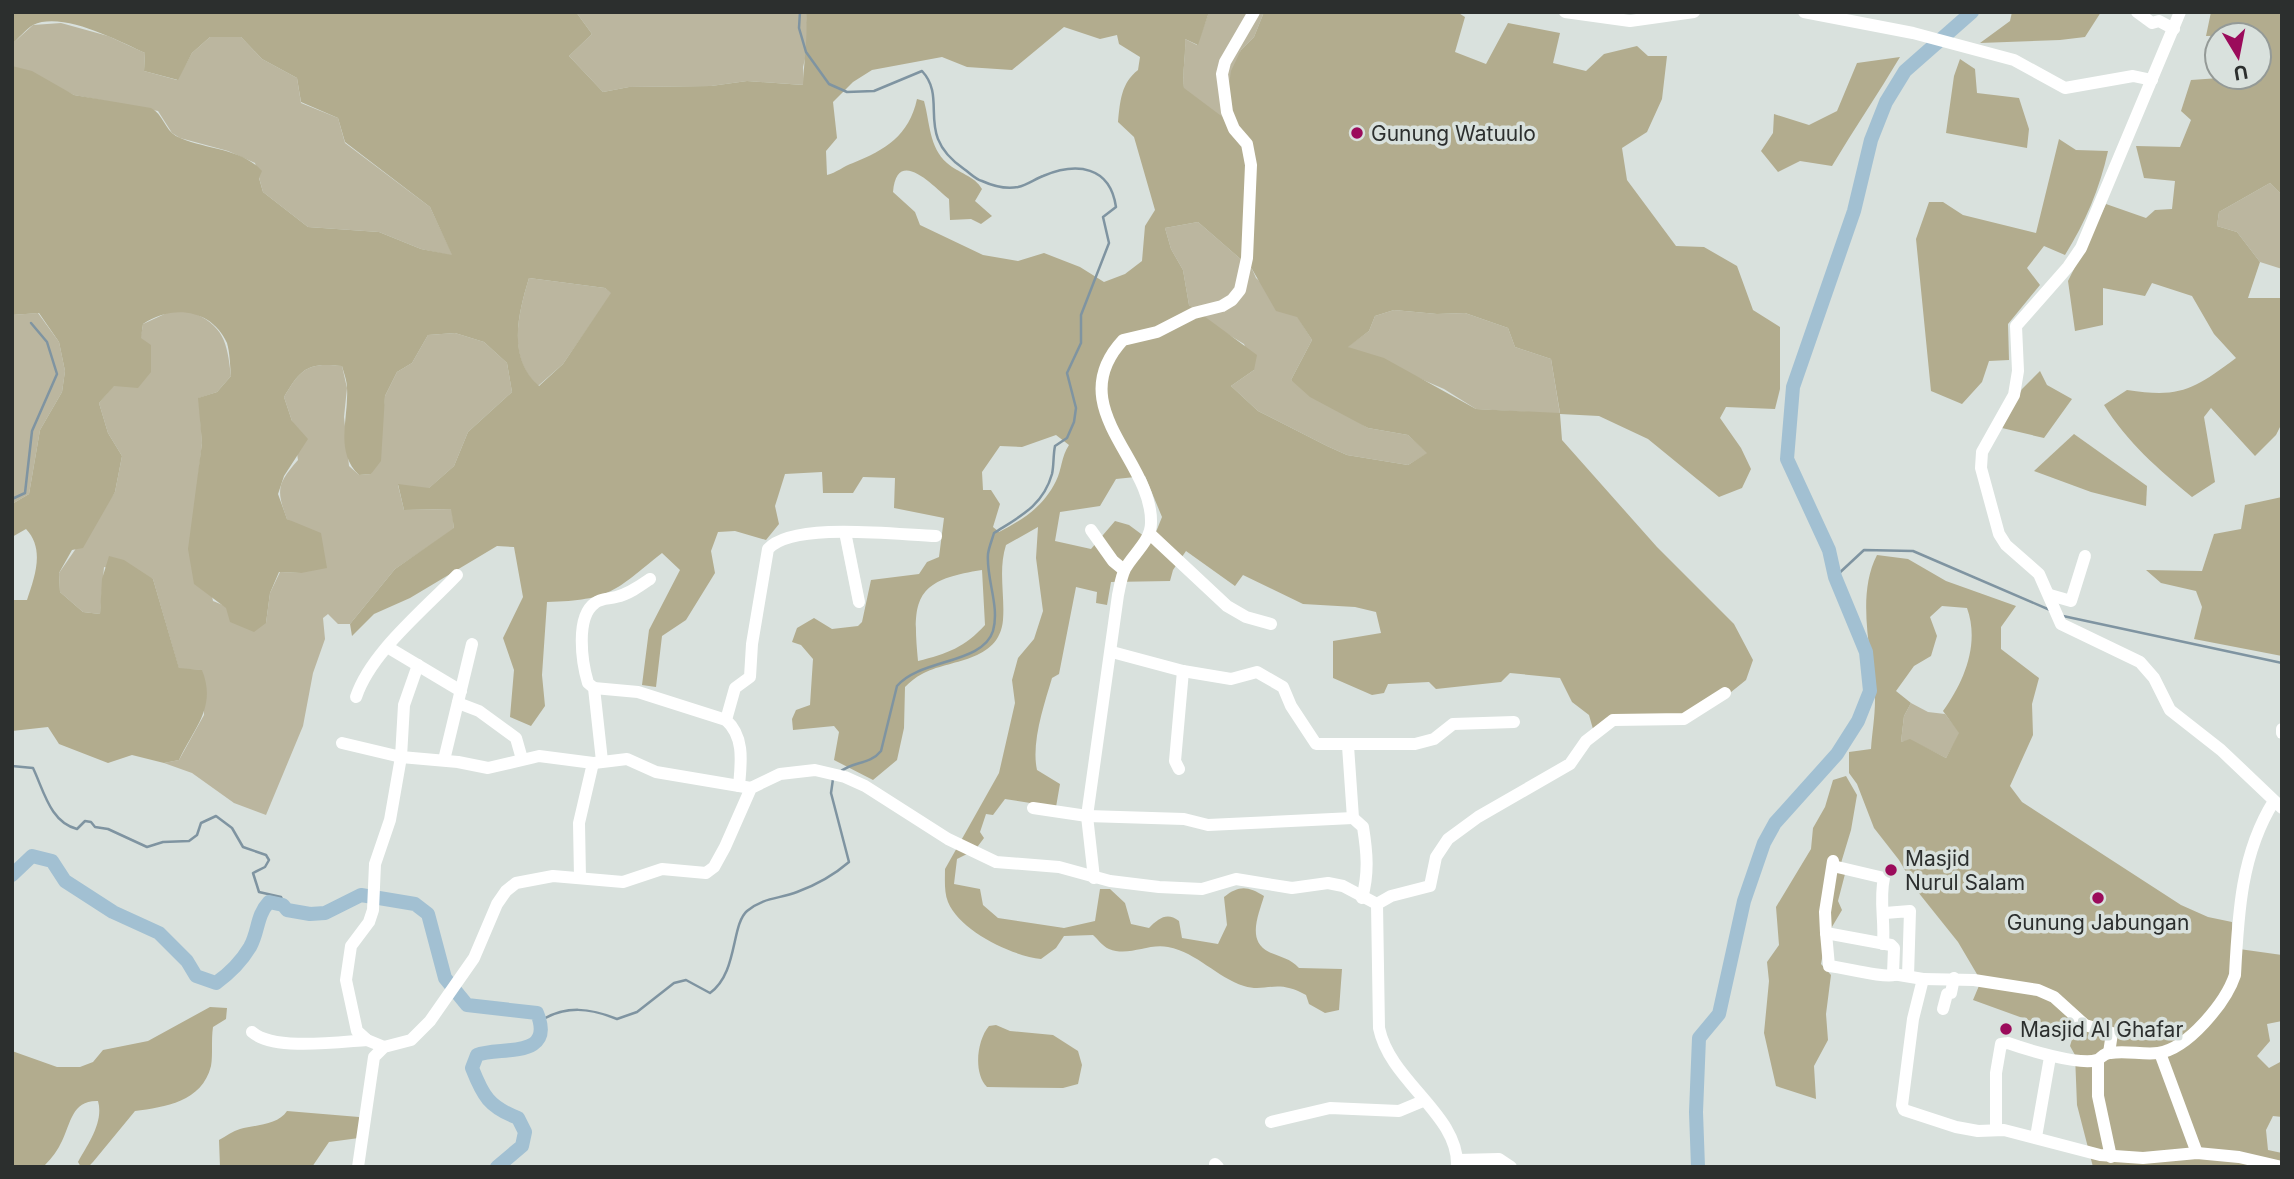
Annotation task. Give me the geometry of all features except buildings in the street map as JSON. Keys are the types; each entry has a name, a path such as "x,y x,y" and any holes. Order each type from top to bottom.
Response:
{"street":[{"path":"1094,878 1087,816 1124,570 1150,534 1147,500 1107,418 1102,377 1123,340 1157,332 1194,313 1222,306 1232,300 1240,290 1247,258 1251,165 1247,144 1234,129 1227,112 1222,74 1225,62 1254,12"},
{"path":"1565,12 1630,20 1694,12"},
{"path":"1804,12 1913,33 2020,62 2060,86 2071,89 2133,76 2152,80"},
{"path":"2137,12 2153,24 2159,21 2174,29"},
{"path":"1996,1129 1996,1073 2001,1044 2008,1043 2050,1057 2098,1060 2109,1052 2160,1053 2180,1043 2199,1028 2231,987 2235,975 2241,889 2260,825 2278,805 2221,750 2170,710 2154,678 2140,662 2061,624 2052,598 2039,574 2006,545 1999,534 1981,468 1982,452 2014,395 2018,371 2016,326 2068,267 2081,248 2109,174 2180,12"},
{"path":"1091,530 1113,561 1124,570"},
{"path":"845,532 859,602"},
{"path":"726,720 735,688 750,677 752,644 768,550 785,538 845,532 936,536"},
{"path":"1150,534 1227,606 1246,617 1271,624"},
{"path":"2052,598 2071,601 2085,556"},
{"path":"356,697 362,679 457,575"},
{"path":"418,665 404,705 401,758 390,820 375,864 373,910 369,922 351,946 346,980 357,1031 367,1040 384,1047 411,1040 445,1000 479,949 506,891 516,883 540,877 623,883 662,869 701,874 710,871 725,847 745,787 740,745 734,726 726,720 638,692 594,688 588,683 583,642 588,611 597,601 625,594 650,579"},
{"path":"444,760 472,644"},
{"path":"389,648 418,665 516,738 522,760"},
{"path":"1112,652 1183,671 1231,679 1257,672 1283,687 1291,706 1316,744 1415,744 1434,739 1453,724 1514,722"},
{"path":"1179,769 1175,761 1183,671"},
{"path":"580,878 579,823 597,762 594,688"},
{"path":"1377,904 1391,896 1430,886 1436,856 1448,839 1478,817 1570,764 1586,741 1614,720 1684,719 1726,693"},
{"path":"342,743 401,758 444,760 488,768 553,756 597,762 627,759 656,772 745,787 780,774 815,769 865,786 948,839 986,858 1007,864 1059,867 1094,878 1131,885 1192,889 1236,879 1292,888 1328,883 1343,886 1377,904"},
{"path":"1348,746 1353,818 1363,827 1367,856 1367,878 1362,898"},
{"path":"1033,808 1087,816 1184,819 1208,825 1353,818"},
{"path":"1883,944 1885,913 1880,898 1884,878 1833,864 1825,912 1828,972 1855,968 1887,977 1902,975"},
{"path":"1377,904 1379,1028 1382,1043 1423,1101 1449,1130 1457,1163 1500,1159 1511,1167"},
{"path":"1885,913 1910,911 1902,975"},
{"path":"1826,933 1893,946 1892,971 1902,975 2027,987 2054,997 2085,1025 2112,1033 2109,1052"},
{"path":"1943,1009 1947,994 1951,993 1954,978"},
{"path":"1923,979 1913,1019 1902,1108 1956,1127 1984,1132 1996,1129 2111,1157 2143,1158 2197,1153 2239,1157 2282,1167"},
{"path":"252,1032 265,1040 303,1043 367,1040"},
{"path":"358,1167 371,1065 384,1047"},
{"path":"2160,1053 2197,1153"},
{"path":"2036,1137 2050,1057"},
{"path":"2098,1060 2098,1096 2111,1157"},
{"path":"1271,1122 1330,1108 1399,1111 1423,1101"}],"shaded area":[{"path":"12,12 576,12 592,34 569,56 603,92 629,87 711,86 747,81 803,85 806,12 1209,12 1198,45 1185,39 1184,88 1224,118 1231,71 1241,50 1254,37 1264,12 1457,12 1465,17 1455,52 1486,64 1508,23 1560,33 1553,63 1586,71 1604,54 1637,46 1648,56 1667,56 1662,99 1647,132 1622,148 1627,180 1676,246 1704,247 1737,266 1753,310 1780,327 1780,389 1775,409 1726,407 1720,418 1741,448 1751,469 1742,488 1719,497 1648,439 1599,416 1560,414 1562,440 1657,547 1734,624 1753,660 1746,680 1710,709 1593,729 1589,715 1572,702 1560,678 1510,673 1501,682 1436,689 1429,682 1388,684 1384,693 1372,695 1333,678 1333,641 1381,633 1376,612 1355,607 1303,604 1243,575 1235,586 1186,551 1173,570 1170,581 1111,582 1107,605 1096,603 1097,592 1076,587 1059,674 1052,678 1039,724 1036,748 1037,770 1060,784 1056,807 1005,799 993,815 986,814 980,832 984,838 975,850 957,859 954,884 980,889 983,905 998,918 1064,928 1095,921 1100,889 1110,889 1125,903 1131,924 1149,928 1160,919 1171,917 1179,921 1182,938 1218,944 1227,925 1224,897 1234,890 1253,890 1264,896 1256,927 1258,941 1262,947 1299,968 1342,969 1339,1010 1325,1013 1309,1004 1306,995 1287,987 1244,986 1189,954 1168,947 1124,952 1107,948 1093,935 1064,936 1056,948 1041,959 1029,957 988,940 954,913 945,890 945,869 999,773 1015,703 1012,680 1018,658 1034,639 1043,611 1036,558 1038,527 1006,545 1002,564 1003,620 999,634 983,652 933,669 905,687 904,728 897,760 873,780 834,760 839,732 834,726 793,730 792,719 796,710 810,705 813,659 801,645 792,642 797,628 814,618 832,629 858,626 862,622 871,580 919,574 927,562 939,557 944,518 894,508 895,478 863,477 853,493 823,493 822,472 785,474 775,506 779,524 766,540 735,531 718,532 711,551 715,573 686,620 662,636 656,687 642,685 649,630 680,570 662,553 611,591 586,599 547,602 542,675 545,706 531,726 510,717 514,670 503,638 523,597 514,547 497,546 410,598 374,614 352,636 350,624 395,569 454,528 451,509 404,510 398,484 429,488 454,466 468,432 512,392 507,363 484,342 455,333 428,335 412,363 397,372 385,396 381,461 371,474 359,475 351,466 345,445 347,388 342,366 313,366 295,379 284,397 292,421 308,439 284,476 278,494 287,519 321,533 327,568 301,573 279,572 270,593 266,623 254,632 230,622 226,608 194,584 188,549 202,443 198,398 217,392 231,376 227,343 220,332 212,323 201,317 178,312 154,318 143,324 141,338 151,345 151,372 138,388 114,386 99,403 108,433 122,456 115,492 83,548 72,550 59,573 60,592 83,612 100,614 102,579 109,556 124,560 153,579 179,668 202,670 207,695 202,717 179,760 164,763 132,755 108,763 59,744 48,727 12,731 12,600 27,600 37,554 32,537 26,529 12,537 12,504 29,494 40,430 62,392 65,371 59,342 39,313 12,315 12,66 32,71 74,95 151,108 176,136 243,157 262,171 259,178 263,192 308,227 379,232 421,249 452,255 430,207 345,142 338,118 301,102 297,78 262,59 241,37 210,37 192,53 178,80 144,71 145,53 106,35 75,25 45,22 33,25 12,44","holes":["1064,27 1100,39 1117,35 1119,44 1140,57 1138,70 1122,93 1118,122 1134,137 1155,210 1145,226 1142,261 1125,274 1104,282 1080,267 1044,253 1018,261 983,255 920,225 915,212 893,192 896,178 901,172 917,174 949,199 950,220 971,219 981,224 992,216 975,201 982,189 979,185 941,157 931,134 924,101 917,99 908,123 885,147 827,175 826,151 837,138 833,102 853,82 872,70 942,57 967,67 1012,70","1198,222 1252,269 1276,311 1297,317 1312,340 1291,380 1310,397 1368,428 1408,435 1427,453 1408,465 1347,455 1258,411 1231,386 1254,370 1257,355 1189,305 1183,270 1171,249 1165,228","529,278 605,288 611,293 563,364 539,386 529,375 519,349 521,306","1394,310 1437,314 1465,313 1508,328 1515,347 1551,359 1560,413 1476,409 1384,358 1348,347 1369,331 1375,316","1056,435 1069,445 1056,481 1045,498 1025,517 999,532 993,527 1000,504 991,490 983,490 982,472 1000,446 1022,447","1145,476 1162,517 1152,542 1129,525 1115,521 1091,549 1055,541 1060,512 1100,506 1116,479","982,570 985,625 955,649 918,661 918,607 931,587 943,580"]},
{"path":"576,12 806,12 809,43 803,67 804,85 747,81 711,86 629,87 603,92 569,56 592,34"},
{"path":"1209,12 1264,12 1254,37 1241,50 1224,119 1184,89 1185,39 1197,45"},
{"path":"2012,12 2101,12 2085,37 1980,43 2010,21"},
{"path":"2211,12 2282,12 2282,195 2270,183 2219,212 2217,226 2237,232 2260,262 2248,298 2282,298 2282,423 2276,435 2255,456 2211,408 2204,417 2215,482 2192,497 2144,454 2104,405 2127,390 2161,393 2186,389 2208,378 2236,358 2214,334 2192,296 2152,283 2145,296 2103,288 2103,325 2075,331 2068,281 2106,204 2146,218 2155,210 2172,209 2175,181 2144,178 2136,146 2180,147 2191,120 2181,111 2191,80 2203,79 2203,91 2273,91 2273,21 2209,21"},
{"path":"61,23 108,36 145,53 144,71 177,80 192,53 210,37 241,37 262,59 297,78 301,103 338,118 345,143 430,207 453,256 421,249 379,232 308,227 263,192 255,163 228,151 180,138 172,133 158,111 74,95 12,66 12,44 33,25"},
{"path":"1900,57 1832,166 1800,161 1778,172 1761,151 1773,133 1774,114 1809,125 1837,111 1857,63"},
{"path":"1960,59 1975,69 1977,93 2019,98 2029,129 2027,148 1946,133 1954,76"},
{"path":"2059,139 2076,150 2108,151 2096,192 2079,230 2065,255 2044,246 2027,268 2040,285 2008,324 2009,360 1989,361 1982,382 1962,404 1931,391 1916,239 1929,202 1943,202 1963,215 2036,233"},
{"path":"2270,183 2282,195 2282,269 2260,262 2237,232 2217,226 2219,212"},
{"path":"1198,222 1252,269 1256,278 1297,316 1312,340 1291,380 1368,428 1408,435 1428,453 1408,465 1347,455 1258,411 1231,386 1254,370 1244,344 1211,324 1189,305 1183,270 1171,249 1165,228"},
{"path":"529,278 605,288 612,293 563,364 538,386 528,375 519,349 521,306"},
{"path":"1394,310 1437,314 1465,313 1508,328 1515,347 1551,359 1560,414 1476,409 1444,389 1347,347 1369,331 1375,316"},
{"path":"190,311 210,323 222,336 228,353 231,376 217,392 199,398 202,443 194,515 213,601 266,623 270,593 280,572 301,573 296,524 287,519 280,488 298,460 292,421 284,397 301,373 313,366 342,366 347,388 344,417 349,466 359,475 371,474 381,433 385,396 397,372 412,363 428,335 455,333 484,342 507,363 512,392 468,432 454,466 428,489 398,485 404,510 452,509 454,529 395,569 350,624 338,624 328,614 323,618 325,639 313,673 303,726 266,815 234,803 192,773 164,763 179,760 204,715 202,670 179,669 153,579 104,567 100,614 83,612 60,592 59,573 115,492 122,456 108,433 99,403 133,356 143,324 169,312"},
{"path":"38,313 59,342 65,371 62,392 40,430 29,494 12,504 12,315"},
{"path":"2040,371 2047,385 2072,399 2044,438 2002,428 2022,389"},
{"path":"2074,434 2147,486 2146,506 2091,492 2034,471"},
{"path":"2282,497 2282,656 2194,639 2202,607 2196,591 2161,583 2146,570 2202,571 2214,534 2241,529 2245,505"},
{"path":"1877,555 1908,559 1946,581 2016,606 2001,627 2001,649 2039,678 2032,704 2033,735 2010,786 2022,802 2181,905 2208,917 2232,922 2232,948 2282,955 2282,1021 2267,1024 2270,1041 2257,1056 2269,1068 2282,1061 2282,1117 2273,1116 2266,1130 2268,1150 2282,1153 2282,1167 2093,1167 2077,1105 2075,1055 2070,1046 2075,1029 2031,1021 1973,1000 1981,981 1958,942 1918,892 1899,860 1874,828 1857,784 1849,773 1849,752 1871,749 1875,713 1866,608 1871,572","holes":["1942,606 1967,608 1971,622 1971,649 1963,675 1943,711 1959,733 1946,758 1910,739 1901,742 1904,716 1911,703 1896,691 1914,666 1931,656 1937,636 1930,617"]},
{"path":"1911,703 1928,712 1945,714 1960,733 1946,758 1910,740 1901,742 1904,716"},
{"path":"1846,776 1857,795 1851,830 1841,863 1845,874 1838,901 1842,910 1826,937 1821,964 1831,975 1826,1014 1828,1040 1814,1066 1816,1099 1776,1086 1764,1033 1769,981 1767,962 1779,945 1776,907 1811,849 1813,828 1825,807 1833,780"},
{"path":"210,1007 227,1008 226,1019 213,1027 211,1066 200,1088 170,1104 135,1111 88,1167 81,1167 78,1162 94,1133 99,1109 98,1101 83,1104 74,1114 59,1148 45,1165 12,1167 12,1051 57,1067 80,1067 93,1062 103,1050 148,1041"},
{"path":"996,1025 1010,1031 1053,1035 1078,1051 1082,1065 1078,1084 1063,1088 987,1087 978,1065 979,1048 989,1026"},
{"path":"287,1111 359,1117 359,1138 329,1142 312,1167 220,1167 219,1140 237,1130 272,1122"}],"waterway":[{"path":"800,12 799,28 806,52 829,84 847,92 874,91 922,71 933,94 935,130 940,143 949,156 977,179 995,186 1014,188 1068,169 1090,171 1107,183 1113,193 1116,207 1103,217 1109,243 1081,315 1081,343 1067,373 1076,408 1074,422 1067,438 1055,446 1052,474 1043,494 1029,510 994,533 990,546 988,563 995,612 993,631 987,642 977,650 920,671 897,686 881,751 872,759 840,772"},
{"path":"1698,1167 1696,1112 1699,1038 1719,1014 1744,901 1764,843 1775,823 1837,754 1858,721 1870,691 1866,652 1835,577 1829,550 1787,459 1793,387 1854,211 1871,140 1886,102 1905,71 1972,12"},
{"path":"12,499 25,493 32,431 57,374 47,342 31,323"},
{"path":"1835,577 1864,550 1913,551 2050,610"},
{"path":"2063,616 2282,663"},
{"path":"12,766 33,768 54,813 68,825 77,829 85,821 91,822 95,827 108,829 147,847 163,842 189,841 197,835 201,823 216,816 232,828 243,847 266,855 269,860 265,867 253,873 259,892 281,897 287,910"},
{"path":"540,1021 569,1010 597,1012 617,1019 637,1012 674,983 686,980 710,993 725,974 738,927 747,911 753,906 811,886 849,862 831,793 833,779"},
{"path":"12,875 32,856 52,861 65,881 113,912 159,933 187,961 196,976 216,983 235,967 247,952 269,902 283,905 287,910 310,914 325,913 361,895 415,904 428,914 445,978 467,1005 537,1013 541,1028 539,1038 532,1045 477,1055 472,1068 488,1099 518,1118 525,1132 522,1146 497,1167"}],"place":[{"name":"Gunung Watuulo","path":"1357,133"},
{"name":"Masjid Nurul Salam","path":"1891,870"},
{"name":"Gunung Jabungan","path":"2098,898"},
{"name":"Masjid Al Ghafar","path":"2006,1029"}]}
